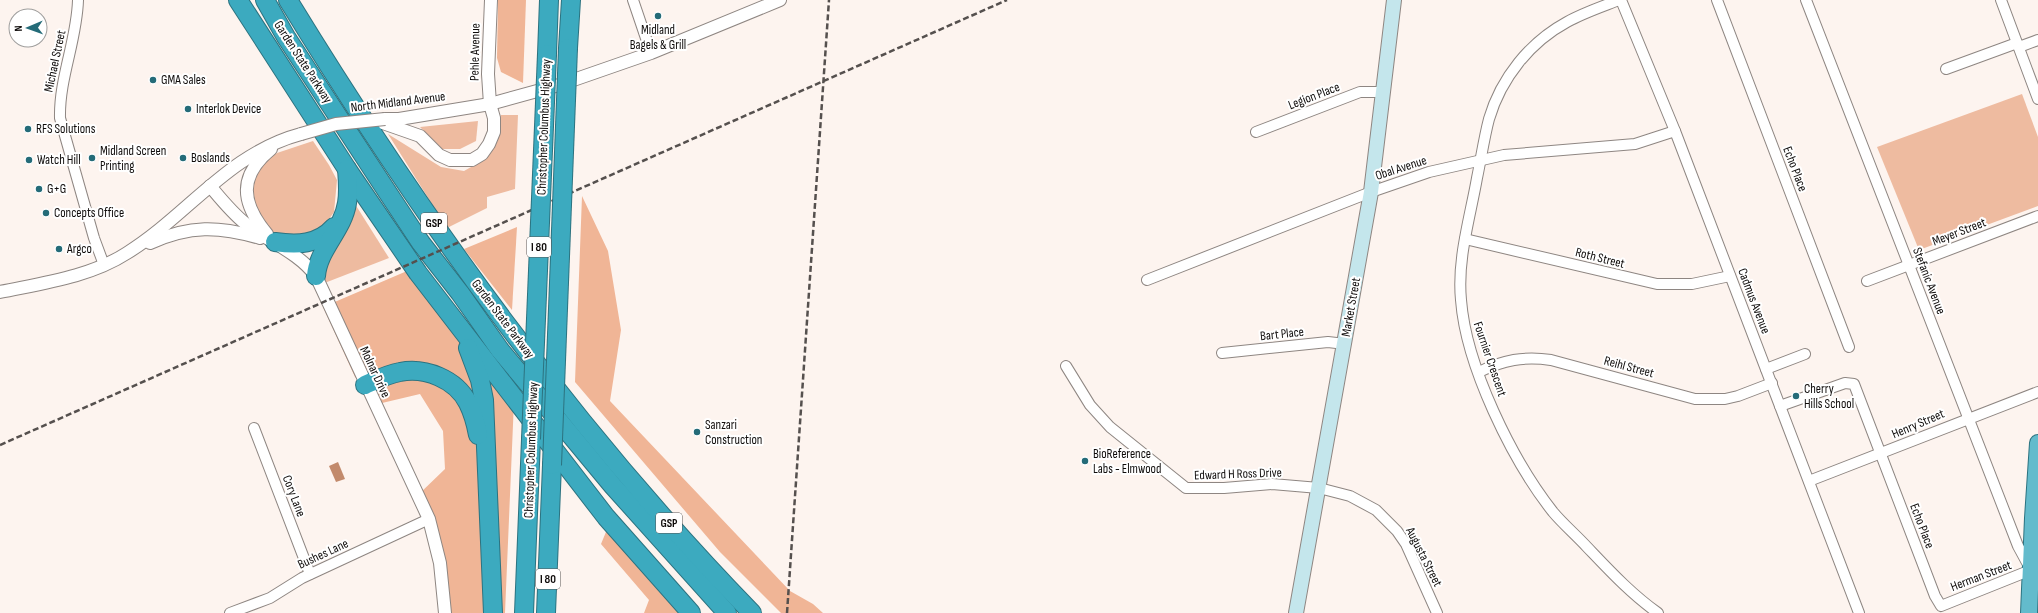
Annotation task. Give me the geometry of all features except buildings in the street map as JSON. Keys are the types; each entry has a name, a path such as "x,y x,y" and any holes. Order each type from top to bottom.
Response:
{"highway":[{"path":"238,0 347,169 465,342 474,362 480,380 484,400 493,613"},
{"path":"252,0 256,7 286,37"},
{"name":"Garden State Parkway","path":"265,0 286,37 421,242 460,293 500,350 613,486 727,613"},
{"name":"Garden State Parkway","path":"288,0 348,94 436,226 512,333 622,468 752,613"},
{"path":"300,0 348,94"},
{"name":"Christopher Columbus Highway","path":"524,613 549,0"},
{"name":"Christopher Columbus Highway","path":"546,613 571,0"},
{"path":"316,276 319,260 340,221 347,204 347,169"},
{"path":"275,242 297,244 320,239 340,221"},
{"path":"418,273 602,511 691,613"},
{"path":"365,385 400,372 416,371 432,374 446,380 458,389 468,402 475,420 482,462 493,613"},
{"path":"2029,613 2038,443"},
{"path":"549,545 554,613"}],"main road":[{"name":"Market Street","path":"1296,613 1371,192 1394,0"}],"street":[{"name":"Michael Street","path":"78,0 77,20 60,98 60,118 94,238 104,266"},
{"name":"Pehle Avenue","path":"400,124 420,136 439,155 450,160 472,160 482,154 489,144 494,132 494,118 490,104 488,74 491,0"},
{"path":"633,0 651,53"},
{"name":"North Midland Avenue","path":"0,292 67,277 104,266 126,254 164,226 240,162 280,139 336,124 372,120 400,124 490,104 559,85 651,53 780,0"},
{"name":"Cadmus Avenue","path":"1620,0 1675,131 1859,613"},
{"name":"Fournier Crescent","path":"1620,0 1566,22 1538,42 1523,57 1511,73 1494,106 1481,159 1460,272 1461,300 1467,337 1479,372 1503,429 1516,455 1553,512 1628,590 1658,613"},
{"name":"Echo Place","path":"1717,0 1849,347"},
{"name":"Stefanic Avenue","path":"1806,0 2018,546 2031,570"},
{"path":"2001,0 2038,99"},
{"path":"1946,69 2018,45 2038,40"},
{"name":"Legion Place","path":"1256,132 1360,92 1382,92"},
{"name":"Obal Avenue","path":"1147,280 1371,192 1429,172 1504,155 1635,144 1675,131"},
{"path":"275,242 259,224 251,210 247,196 247,182 252,169 261,157 275,146 301,134"},
{"name":"Molnar Drive","path":"210,186 246,224 298,258 316,276 365,385 429,519 440,563 445,613"},
{"name":"Meyer Street","path":"1867,281 2038,216"},
{"path":"126,254 181,231 199,229 230,231 275,242"},
{"name":"Roth Street","path":"1465,239 1657,284 1692,284 1730,276"},
{"name":"Bart Place","path":"1222,353 1328,342 1345,344"},
{"path":"1766,369 1805,354"},
{"name":"Reihl Street","path":"1479,372 1507,360 1522,358 1543,359 1660,389 1679,396 1709,400 1738,396 1772,383"},
{"name":"Edward H Ross Drive","path":"1066,366 1090,405 1110,427 1186,488 1224,488 1272,484 1319,488"},
{"name":"Echo Place","path":"1780,406 1845,382 1854,384 1935,596 1941,606"},
{"name":"Henry Street","path":"1809,481 1882,454 1969,417 2038,392"},
{"name":"Cory Lane","path":"254,428 310,574"},
{"name":"Augusta Street","path":"1319,488 1350,496 1364,502 1388,520 1406,544 1437,613"},
{"name":"Bushes Lane","path":"230,613 270,598 310,574 429,519"},
{"name":"Herman Street","path":"1941,606 2031,570"}],"shaded area":[{"path":"498,0 526,0 523,83 501,72 497,58"},
{"path":"2022,94 2038,137 2038,206 1919,250 1877,147"},
{"path":"501,115 518,115 515,189 487,197 487,208 447,228 388,134 441,167 464,171 487,158"},
{"path":"478,121 476,141 460,149 441,149 420,127"},
{"path":"313,141 337,180 334,212 321,231 305,239 278,237 260,220 250,190 256,167 277,153"},
{"path":"582,196 608,251 621,330 610,401 790,591 813,604 823,613 781,613 720,552 575,382"},
{"path":"355,204 389,258 322,284 320,263"},
{"path":"517,227 512,310 464,249"},
{"path":"407,271 514,401 505,613 445,613 443,594 418,495 445,469 443,431 420,394 382,403 355,377 323,307"},
{"path":"338,462 345,479 336,482 329,466"},
{"path":"613,515 700,613 644,613 649,600 601,544"}],"railway":[{"path":"787,613 829,0"},
{"path":"0,445 1007,0"}],"place":[{"name":"Midland Bagels & Grill","path":"658,16"},
{"name":"GMA Sales","path":"153,80"},
{"name":"Interlok Device","path":"188,109"},
{"name":"RFS Solutions","path":"28,129"},
{"name":"Midland Screen Printing","path":"92,158"},
{"name":"Boslands","path":"183,158"},
{"name":"Watch Hill","path":"29,160"},
{"name":"G+G","path":"39,189"},
{"name":"Concepts Office","path":"46,213"},
{"name":"Argco","path":"59,249"},
{"name":"Cherry Hills School","path":"1796,396"},
{"name":"Sanzari Construction","path":"697,432"},
{"name":"BioReference Labs - Elmwood","path":"1085,461"}]}
